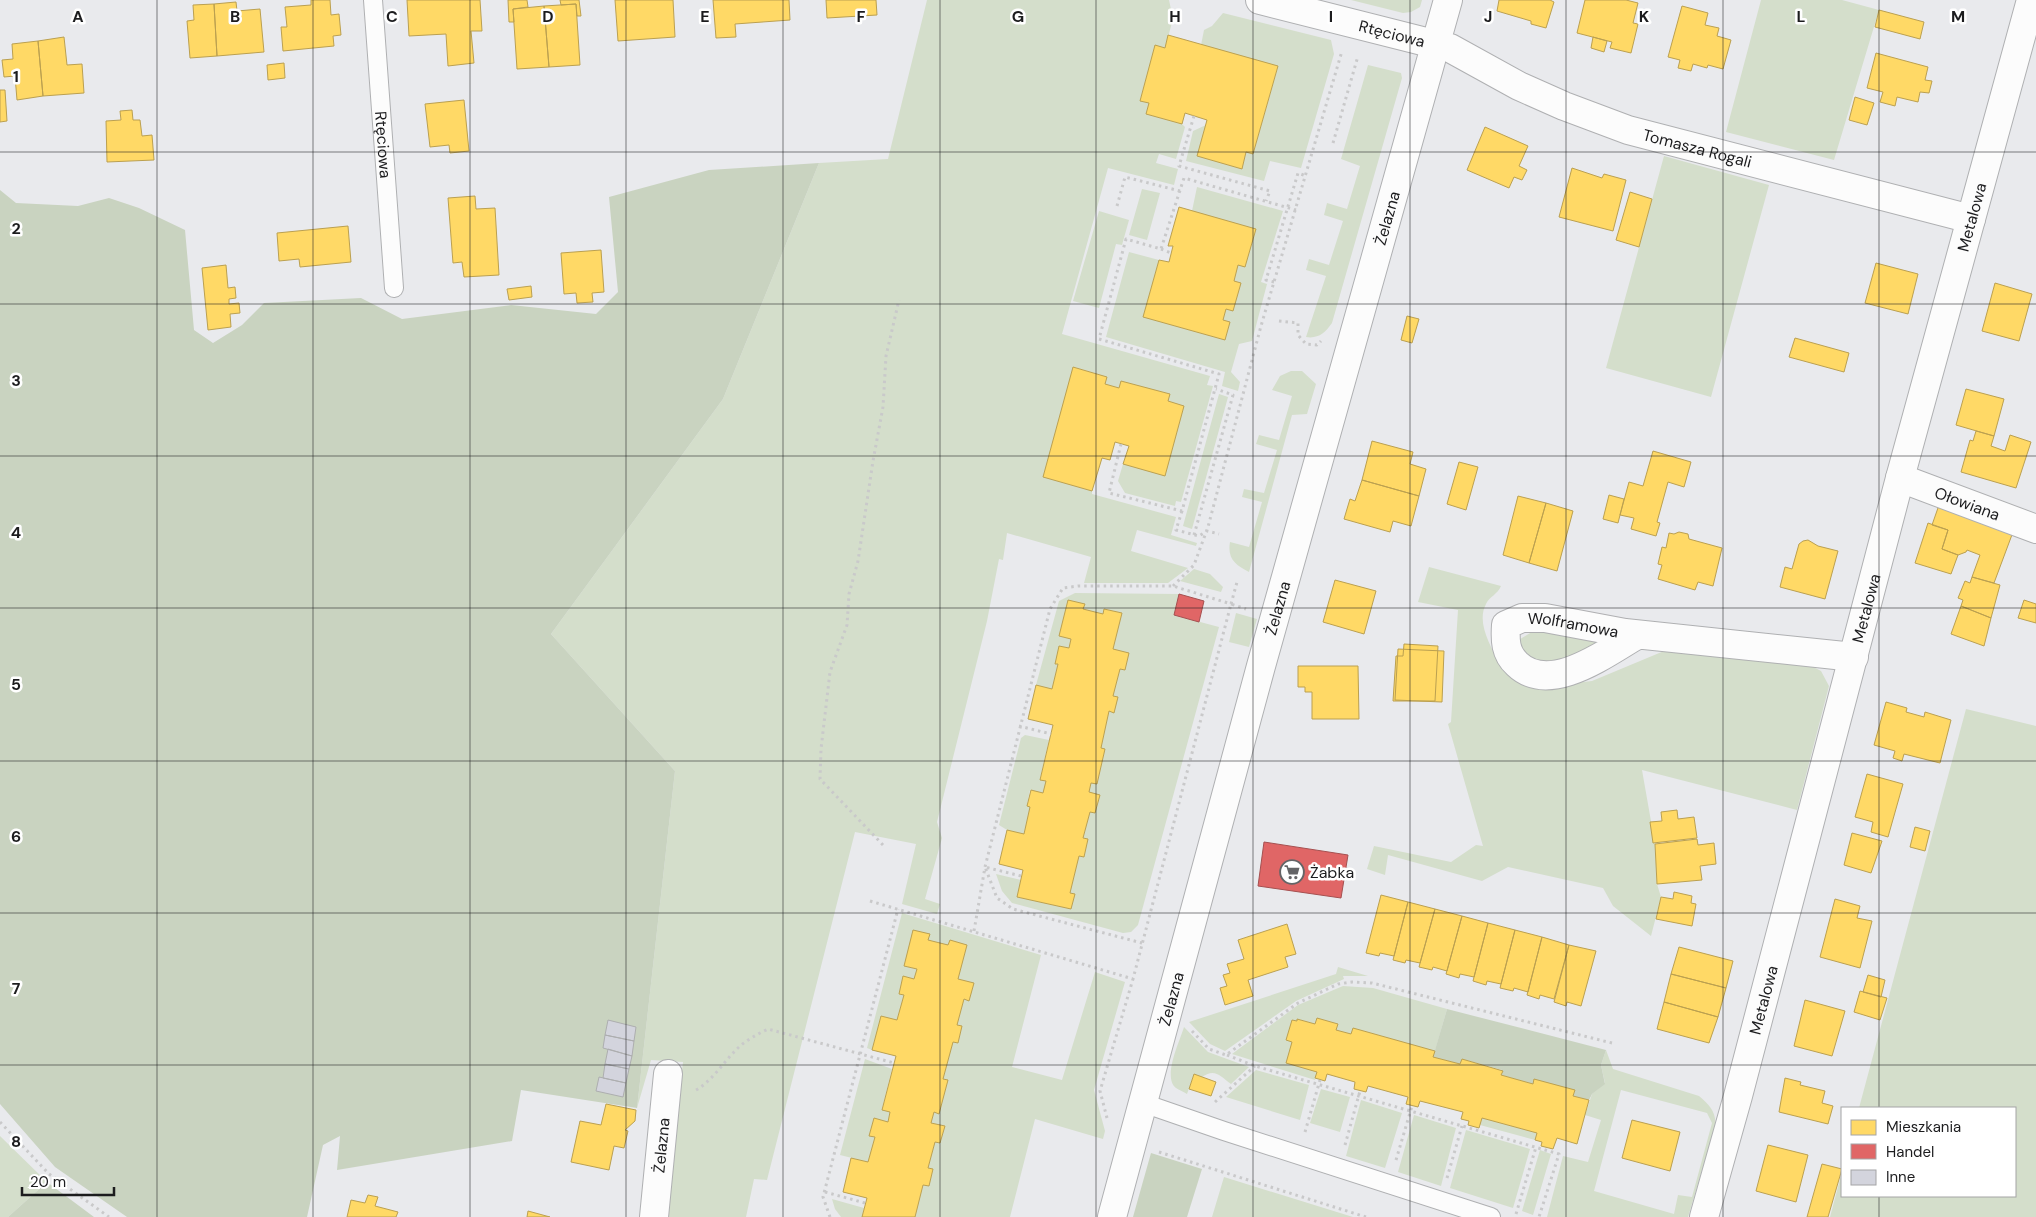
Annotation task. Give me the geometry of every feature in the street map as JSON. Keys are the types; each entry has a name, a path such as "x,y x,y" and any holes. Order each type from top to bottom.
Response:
{"street":[{"name":"Rtęciowa","path":"1260,0 1437,44"},
{"name":"Żelazna","path":"1112,1217 1275,618 1448,0"},
{"name":"Metalowa","path":"1704,1217 1743,1077 1900,478 2031,0"},
{"name":"Tomasza Rogali","path":"1437,44 1450,48 1519,86 1564,106 1628,130 1970,219"},
{"name":"Ołowiana","path":"1900,478 2036,529"},
{"name":"Wolframowa","path":"1637,635 1854,658"},
{"name":"Żelazna","path":"654,1217 667,1084"}],"lane":[{"name":"Rtęciowa","path":"373,0 394,288"},
{"path":"1143,1103 1491,1217"}],"path":[{"path":"1333,142 1359,52"},
{"path":"1173,586 1194,565 1207,531 1274,282 1340,58"},
{"path":"1194,116 1179,166 1270,190 1266,201"},
{"path":"1274,282 1266,280 1298,173 1306,176"},
{"path":"1117,206 1125,176 1180,191"},
{"path":"1161,249 1184,178 1296,210"},
{"path":"1171,253 1126,239 1099,339 1219,374 1176,530 1199,536 1207,531 1219,534"},
{"path":"883,844 820,779 820,764 830,672 847,625 849,594 858,561 883,407 886,356 899,300"},
{"path":"1279,321 1298,323 1298,335 1306,344 1317,345 1323,340"},
{"path":"1194,535 1233,395 1216,390"},
{"path":"1121,444 1109,493 1182,512"},
{"path":"1109,1125 1100,1091 1133,979 1237,582"},
{"path":"974,931 985,867 1050,609 1063,588 1078,586 1173,586 1275,618"},
{"path":"1020,726 1051,734"},
{"path":"985,867 998,898 1013,909 1142,943"},
{"path":"985,867 1022,876"},
{"path":"870,901 1133,979"},
{"path":"830,1217 823,1197 862,1054 898,909"},
{"path":"1226,1055 1298,1002 1338,984 1352,982 1372,983 1612,1043"},
{"path":"1186,1024 1210,1049 1255,1066 1559,1154 1539,1217"},
{"path":"667,1084 692,1092 704,1086 736,1049 750,1038 768,1029 894,1064"},
{"path":"1194,1120 1255,1066"},
{"path":"1298,1155 1320,1080"},
{"path":"1338,1168 1360,1091"},
{"path":"1389,1184 1412,1106"},
{"path":"0,1122 49,1174 109,1217"},
{"path":"1441,1201 1462,1126"},
{"path":"1515,1217 1536,1147"},
{"path":"1154,1150 1366,1217"},
{"path":"825,1192 866,1203"}],"green space":[{"path":"927,0 1169,0 1173,19 1165,48 1155,46 1140,100 1149,103 1146,114 1182,124 1185,127 1176,159 1159,154 1156,163 1178,169 1174,185 1108,168 1062,334 1210,376 1207,385 1213,386 1181,502 1176,501 1175,506 1125,493 1118,481 1123,464 1165,475 1184,406 1168,401 1169,394 1121,381 1119,388 1105,384 1107,377 1074,367 1043,477 1092,491 1092,494 1176,517 1171,535 1197,543 1196,546 1137,530 1131,551 1188,568 1168,583 1084,583 1091,557 1007,533 1003,560 999,559 987,621 937,822 942,838 925,899 940,904 937,914 902,904 916,844 855,832 767,1180 754,1179 746,1217 666,1217 683,1062 651,1060 637,1108 675,771 551,634 723,399 819,163 888,159"},
{"path":"1351,0 1422,0 1420,7 1411,12 1403,13"},
{"path":"1761,0 1842,0 1879,10 1834,160 1726,132"},
{"path":"1223,13 1331,40 1334,54 1301,168 1270,161 1264,181 1186,161 1193,131 1206,125 1197,156 1242,169 1246,152 1253,154 1278,67 1201,45 1204,30 1212,26"},
{"path":"1368,65 1401,73 1402,78 1332,323 1321,334 1314,337 1306,337 1326,276 1306,270 1309,259 1329,265 1343,221 1324,215 1327,203 1347,209 1360,166 1341,159"},
{"path":"1664,156 1769,185 1711,397 1606,368"},
{"path":"819,163 723,399 551,634 675,771 637,1108 521,1090 512,1141 337,1170 340,1136 323,1145 307,1217 127,1217 55,1167 0,1104 0,190 16,203 78,206 109,198 139,208 185,230 194,330 213,343 242,325 264,303 361,298 402,319 511,305 596,314 618,292 609,197 709,170"},
{"path":"1197,187 1283,211 1261,282 1267,284 1252,341 1239,344 1231,372 1240,382 1238,391 1222,386 1225,372 1106,337 1129,252 1159,260 1143,317 1225,340 1230,322 1223,320 1226,309 1233,311 1241,283 1234,281 1238,265 1245,266 1256,229 1192,211"},
{"path":"1142,189 1160,193 1147,240 1129,235"},
{"path":"1099,211 1129,220 1122,245 1116,244 1099,308 1073,301"},
{"path":"1291,371 1302,371 1316,384 1307,414 1292,415 1249,572 1240,567 1231,557 1230,542 1249,547 1262,502 1242,497 1244,489 1264,493 1277,450 1256,444 1259,435 1279,440 1292,396 1272,390 1280,376"},
{"path":"1219,394 1228,397 1192,529 1183,526"},
{"path":"1429,567 1501,586 1489,599 1483,611 1486,634 1498,662 1558,685 1592,681 1664,651 1714,649 1800,660 1821,671 1829,686 1797,810 1642,770 1655,844 1657,884 1661,897 1651,936 1613,906 1603,888 1508,867 1482,881 1388,855 1385,875 1367,869 1374,846 1451,862 1476,845 1483,846 1448,724 1451,722 1458,610 1418,602"},
{"path":"1194,569 1210,574 1223,587 1221,592 1180,581"},
{"path":"1075,593 1179,594 1174,615 1219,627 1138,925 1131,932 1123,933 1012,903 1002,891 996,874 1021,880 1017,897 1071,909 1074,895 1070,893 1079,856 1084,856 1088,839 1083,838 1090,812 1095,813 1100,795 1089,792 1091,783 1097,784 1105,749 1101,748 1109,711 1114,713 1117,697 1113,696 1120,669 1125,670 1129,653 1113,649 1122,613 1105,609 1103,614 1083,609 1084,604 1068,600 1059,636 1071,639 1069,648 1059,646 1056,664 1058,664 1052,689 1036,685 1059,601"},
{"path":"1236,613 1257,619 1249,647 1229,642"},
{"path":"1540,627 1587,632 1604,646 1546,665 1521,657 1517,641"},
{"path":"1966,709 2036,726 2036,1217 1830,1217 1841,1176 1841,1197 2016,1197 2016,1107 1859,1107"},
{"path":"1025,735 1049,740 1040,779 1046,781 1043,793 1030,790 1027,805 1030,807 1024,834 1007,830 999,825 1021,738"},
{"path":"902,913 1041,955 1012,1067 1062,1080 1095,972 1125,982 1094,1090 1105,1131 1103,1139 1035,1119 1010,1217 915,1217 923,1185 929,1186 933,1169 928,1168 935,1142 940,1143 945,1126 931,1123 934,1112 939,1114 948,1080 943,1079 953,1042 958,1043 962,1026 957,1025 964,999 969,1000 974,983 958,979 967,945 950,940 948,945 928,940 929,934 913,931 904,966 917,969 914,979 903,976 899,994 904,995 897,1020 881,1016 872,1050 867,1048"},
{"path":"1338,967 1368,976 1343,976 1344,979 1296,1001 1225,1051 1210,1044 1189,1022 1336,974"},
{"path":"1343,986 1373,988 1447,1009 1435,1051 1353,1028 1351,1034 1336,1030 1338,1024 1317,1018 1315,1024 1298,1019 1297,1021 1292,1020 1287,1040 1292,1042 1317,1072 1315,1080 1232,1054 1298,1005"},
{"path":"1447,1009 1606,1050 1601,1065 1605,1084 1592,1094 1589,1100 1573,1096 1575,1090 1533,1084 1501,1075 1502,1070 1462,1059 1460,1064 1433,1057"},
{"path":"1184,1027 1208,1052 1249,1067 1231,1084 1214,1073 1202,1077 1194,1074 1187,1094 1177,1089 1172,1083 1171,1068"},
{"path":"1606,1050 1613,1069 1699,1096 1712,1110 1715,1118 1715,1127 1688,1217 1547,1217 1563,1156 1588,1162 1601,1120 1585,1115 1592,1094 1605,1083 1601,1065","holes":["1621,1090 1707,1113 1712,1123 1692,1197 1678,1195 1674,1214 1594,1191"]},
{"path":"865,1059 892,1069 882,1109 890,1112 888,1122 874,1118 869,1135 875,1137 868,1162 840,1155"},
{"path":"1256,1070 1309,1085 1300,1120 1226,1097"},
{"path":"1321,1089 1350,1097 1340,1132 1310,1123"},
{"path":"1361,1100 1402,1113 1385,1168 1346,1156"},
{"path":"1414,1115 1456,1128 1441,1186 1398,1172"},
{"path":"1482,1118 1537,1133 1535,1140 1480,1125"},
{"path":"1466,1130 1530,1149 1513,1208 1450,1188"},
{"path":"0,1136 47,1182 8,1217 0,1217"},
{"path":"1540,1150 1551,1154 1533,1215 1522,1211"},
{"path":"1151,1153 1202,1169 1187,1217 1133,1217"},
{"path":"1224,1177 1353,1217 1212,1217"},
{"path":"47,1182 94,1217 8,1217"},
{"path":"832,1199 864,1208 862,1217 841,1217 835,1209"}],"building: Mieszkania":[{"path":"311,0 330,0 331,15 339,14 341,35 333,36 334,46 283,51 281,27 287,27 285,7 311,5"},
{"path":"407,0 480,0 482,31 471,31 474,63 448,66 446,34 409,36"},
{"path":"508,0 527,0 528,7 513,9 514,22 509,22"},
{"path":"560,0 579,0 581,16 577,16 576,4 561,5"},
{"path":"615,0 673,0 675,37 618,41"},
{"path":"713,0 789,0 790,20 735,24 736,37 716,38"},
{"path":"826,0 876,0 877,15 827,18"},
{"path":"1499,0 1550,0 1554,2 1546,28 1531,24 1531,21 1497,11"},
{"path":"1585,0 1626,0 1638,3 1633,23 1638,24 1631,53 1610,48 1612,42 1577,33"},
{"path":"236,2 237,11 260,9 264,52 217,56 214,4"},
{"path":"214,4 217,56 190,58 187,21 194,20 193,5"},
{"path":"576,4 580,65 549,67 544,6"},
{"path":"544,6 549,67 517,69 513,9"},
{"path":"1682,6 1708,13 1705,25 1719,28 1717,36 1731,40 1723,69 1708,65 1707,68 1693,64 1691,71 1678,68 1680,60 1668,57"},
{"path":"1879,10 1924,22 1920,39 1875,27"},
{"path":"1168,35 1278,66 1253,154 1246,152 1242,169 1197,156 1207,120 1185,113 1182,124 1146,114 1149,103 1140,101 1155,45 1165,48"},
{"path":"64,37 67,65 82,64 84,93 43,96 38,41"},
{"path":"1593,37 1607,41 1604,52 1591,48"},
{"path":"38,41 43,96 17,100 15,76 4,77 2,60 13,59 12,44"},
{"path":"1876,53 1928,67 1925,80 1932,81 1929,93 1920,92 1918,102 1897,97 1895,106 1880,102 1883,92 1867,88"},
{"path":"284,63 285,78 268,80 267,65"},
{"path":"0,90 5,90 7,121 0,122"},
{"path":"1855,97 1874,103 1867,125 1849,120"},
{"path":"464,100 469,151 450,153 449,145 430,147 425,104"},
{"path":"132,110 133,120 140,120 142,136 152,135 154,160 107,162 106,121 121,120 120,111"},
{"path":"1485,127 1528,146 1519,166 1527,170 1522,180 1514,177 1509,188 1467,170"},
{"path":"1572,168 1602,178 1604,174 1626,180 1613,231 1559,217"},
{"path":"1630,192 1652,199 1639,247 1616,240"},
{"path":"475,196 476,209 495,208 499,275 464,277 462,262 453,263 448,198"},
{"path":"1179,207 1256,229 1245,267 1238,265 1234,281 1241,283 1233,311 1226,309 1223,320 1230,322 1225,340 1143,317 1159,260 1169,262 1173,246 1168,246"},
{"path":"348,226 351,262 300,267 299,259 279,261 277,233"},
{"path":"601,250 604,292 592,293 593,302 577,303 576,293 564,294 561,253"},
{"path":"1876,263 1918,274 1908,314 1865,303"},
{"path":"226,265 228,288 235,287 236,298 229,299 229,304 239,303 240,313 230,314 231,327 208,330 202,268"},
{"path":"1995,283 2032,294 2019,341 1982,331"},
{"path":"531,286 532,297 509,300 507,289"},
{"path":"1407,316 1419,319 1412,343 1401,340"},
{"path":"1795,338 1849,353 1844,372 1789,357"},
{"path":"1073,367 1107,377 1105,384 1119,388 1121,381 1170,394 1168,401 1184,406 1165,476 1123,464 1129,446 1115,442 1110,460 1102,458 1092,491 1043,477"},
{"path":"1966,389 2004,399 1994,436 1956,425"},
{"path":"1976,431 1994,436 1991,446 2005,451 2010,435 2031,442 2016,488 1961,472 1970,440 1973,441"},
{"path":"1372,441 1413,452 1410,464 1426,469 1419,496 1362,480"},
{"path":"1653,451 1691,462 1684,487 1668,482 1657,522 1660,523 1656,536 1631,529 1634,518 1620,515 1629,482 1643,486"},
{"path":"1459,462 1478,467 1466,510 1447,504"},
{"path":"1362,480 1419,496 1411,526 1393,521 1390,532 1344,519 1350,499 1355,501"},
{"path":"1609,495 1624,499 1618,523 1603,519"},
{"path":"1518,496 1546,503 1529,563 1503,555"},
{"path":"1546,503 1573,511 1557,571 1529,563"},
{"path":"1939,505 2013,532 1994,583 1972,577 1980,555 1967,550 1958,555 1942,549 1948,530 1932,525"},
{"path":"1928,523 1948,530 1942,549 1958,555 1951,574 1915,563"},
{"path":"1679,532 1688,534 1689,539 1722,548 1713,586 1698,582 1695,590 1658,579 1662,565 1658,564 1662,547 1666,548 1669,533"},
{"path":"1808,540 1818,546 1838,551 1825,599 1780,587 1785,567 1792,569 1799,544"},
{"path":"1972,577 2000,585 1991,618 1961,606 1963,600 1958,598 1965,581 1970,583"},
{"path":"1335,580 1376,591 1364,634 1323,622"},
{"path":"1068,600 1085,604 1083,609 1103,614 1104,609 1122,613 1113,649 1129,653 1125,670 1120,669 1113,696 1118,697 1114,713 1109,711 1101,748 1105,749 1097,784 1091,783 1089,792 1100,795 1095,813 1090,812 1083,838 1088,839 1084,857 1079,856 1070,893 1075,894 1071,909 1017,897 1023,870 999,864 1007,830 1024,834 1030,807 1027,806 1031,790 1043,793 1046,781 1040,780 1053,725 1028,719 1036,685 1052,689 1058,664 1055,664 1059,646 1069,648 1071,639 1059,636"},
{"path":"2024,600 2036,604 2036,623 2018,618"},
{"path":"1961,606 1991,618 1984,646 1951,634"},
{"path":"1404,644 1438,646 1435,701 1393,701 1396,656 1403,656"},
{"path":"1398,649 1444,651 1442,702 1395,700"},
{"path":"1298,666 1358,666 1359,719 1312,719 1312,692 1305,692 1305,687 1298,687"},
{"path":"1886,702 1907,708 1906,712 1924,717 1925,712 1951,720 1940,763 1904,754 1902,761 1893,758 1895,751 1874,745"},
{"path":"1867,774 1903,784 1888,837 1871,832 1873,822 1855,817"},
{"path":"1677,810 1678,819 1694,817 1697,838 1653,843 1650,822 1662,821 1661,812"},
{"path":"1915,827 1930,831 1925,851 1910,847"},
{"path":"1852,833 1882,841 1871,873 1844,865"},
{"path":"1697,839 1698,845 1714,843 1716,864 1700,866 1702,880 1657,884 1655,844"},
{"path":"1674,892 1692,896 1691,903 1696,904 1692,926 1656,919 1661,897 1673,899"},
{"path":"1381,895 1408,902 1394,956 1380,953 1379,956 1366,953"},
{"path":"1835,899 1860,906 1857,918 1872,921 1860,968 1820,957"},
{"path":"1408,902 1435,909 1420,963 1406,960 1405,963 1393,960"},
{"path":"1435,909 1462,916 1447,971 1433,967 1432,970 1419,967"},
{"path":"1462,916 1488,923 1474,977 1460,974 1459,978 1446,974"},
{"path":"1488,923 1515,930 1501,984 1487,981 1486,985 1473,981"},
{"path":"1287,924 1296,954 1285,957 1288,967 1248,980 1253,996 1225,1005 1220,988 1227,986 1223,975 1230,973 1227,964 1244,959 1238,940"},
{"path":"913,930 930,934 928,940 948,945 950,940 967,945 958,979 974,983 969,1001 964,999 957,1025 962,1026 958,1043 953,1042 943,1079 948,1080 939,1114 934,1112 931,1123 945,1126 940,1143 935,1142 928,1168 933,1169 929,1186 923,1185 915,1217 862,1217 867,1198 843,1192 851,1158 868,1162 875,1137 869,1136 874,1118 888,1122 890,1112 882,1110 896,1056 872,1050 881,1016 897,1020 904,995 899,994 903,976 914,979 917,969 904,966"},
{"path":"1515,930 1542,937 1528,992 1514,988 1513,991 1500,988"},
{"path":"1542,937 1569,945 1554,999 1540,995 1539,999 1527,995"},
{"path":"1569,945 1596,951 1581,1006 1567,1002 1566,1006 1554,1002"},
{"path":"1679,947 1733,961 1726,988 1671,974"},
{"path":"1671,974 1726,988 1718,1017 1664,1002"},
{"path":"1868,975 1885,980 1881,997 1863,992"},
{"path":"1860,991 1887,998 1880,1020 1854,1012"},
{"path":"1805,1000 1845,1011 1832,1056 1794,1046"},
{"path":"1664,1002 1718,1017 1709,1043 1657,1029"},
{"path":"1317,1018 1338,1024 1336,1030 1351,1034 1353,1028 1435,1051 1433,1057 1460,1064 1462,1059 1503,1071 1501,1075 1533,1084 1534,1079 1575,1090 1573,1096 1589,1100 1577,1144 1557,1138 1553,1149 1541,1146 1542,1142 1535,1140 1537,1133 1482,1118 1479,1128 1468,1125 1469,1121 1461,1119 1463,1112 1420,1101 1418,1107 1406,1104 1408,1097 1368,1086 1366,1092 1354,1089 1355,1082 1327,1074 1325,1081 1315,1078 1317,1072 1286,1063 1292,1042 1286,1040 1292,1020 1297,1021 1297,1019 1315,1024"},
{"path":"1194,1074 1216,1082 1211,1096 1189,1089"},
{"path":"1785,1078 1801,1082 1800,1085 1825,1091 1822,1103 1833,1106 1828,1124 1779,1112"},
{"path":"606,1104 636,1110 635,1121 625,1130 628,1131 624,1148 614,1146 609,1170 571,1162 580,1121 601,1125"},
{"path":"1632,1120 1680,1132 1670,1171 1622,1158"},
{"path":"1768,1145 1808,1155 1796,1202 1756,1191"},
{"path":"1822,1164 1841,1169 1828,1217 1807,1217"},
{"path":"368,1195 378,1197 375,1206 398,1212 396,1217 347,1217 351,1200 365,1203"},
{"path":"528,1211 550,1217 527,1217"}],"building: Handel":[{"path":"1179,594 1204,601 1199,622 1174,615"},
{"path":"1264,842 1348,855 1341,898 1258,886"}],"building: Inne":[{"path":"608,1020 636,1027 634,1041 605,1035"},
{"path":"605,1035 634,1041 632,1056 603,1048"},
{"path":"608,1049 632,1056 629,1069 605,1064"},
{"path":"605,1064 629,1069 626,1083 603,1078"},
{"path":"599,1077 626,1083 623,1097 596,1091"}],"place":[{"name":"Żabka","path":"1292,872"}]}
